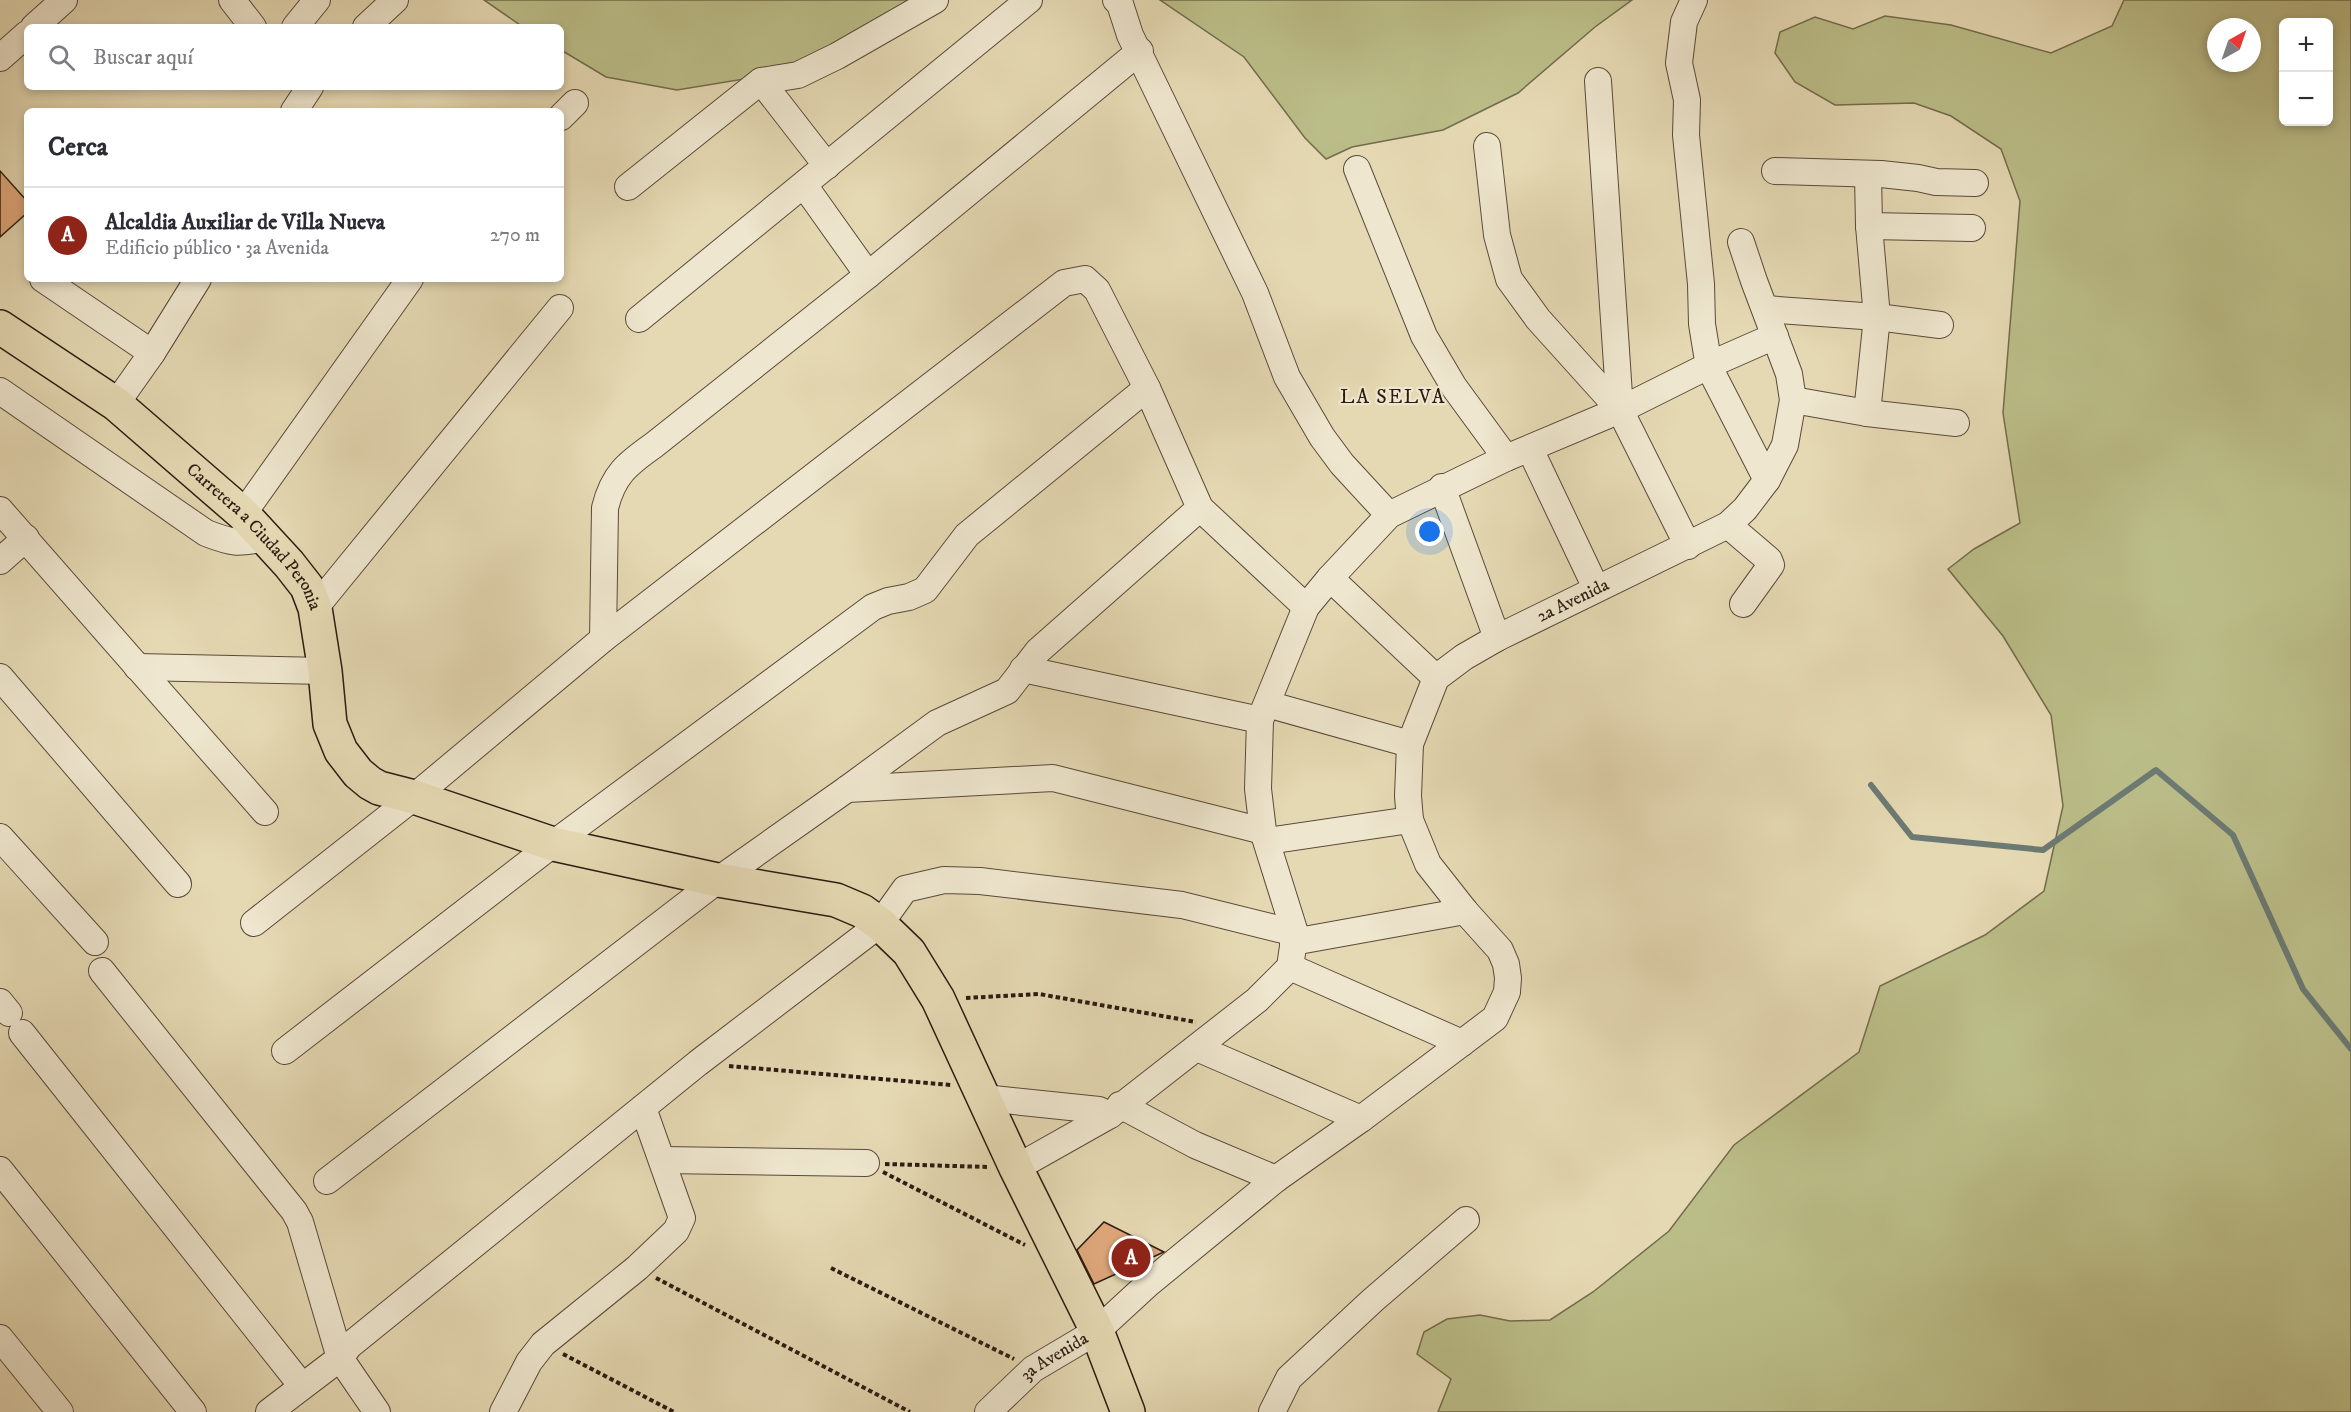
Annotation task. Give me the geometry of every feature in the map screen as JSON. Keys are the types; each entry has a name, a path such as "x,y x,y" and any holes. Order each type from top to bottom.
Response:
{"main road":[{"name":"Carretera a Ciudad Peronia","path":"0,327 116,404 243,514 307,587 315,608 326,671 330,724 341,752 358,773 370,783 554,844 718,880 836,900 862,911 880,924 909,952 938,999 1016,1168 1097,1331 1128,1412"}],"street":[{"path":"37,24 64,0"},
{"path":"232,0 251,24"},
{"path":"297,24 317,0"},
{"path":"369,24 395,0"},
{"path":"628,187 761,81 798,75 837,56 935,0"},
{"path":"639,319 1029,0"},
{"path":"1116,0 1120,4 1130,35 1140,51 1255,294 1287,377 1322,437 1342,464 1389,515"},
{"path":"1694,0 1684,22 1679,63 1687,100 1686,135 1701,284 1702,324 1709,367 1767,480"},
{"path":"0,58 24,37"},
{"path":"603,639 605,508 610,488 630,462 654,446 868,275 1140,51"},
{"path":"761,81 827,166"},
{"path":"1598,81 1620,410"},
{"path":"1487,146 1497,236 1509,279 1538,319 1620,410 1688,546"},
{"path":"1357,169 1424,336 1454,387 1506,458"},
{"path":"1775,171 1868,174 1936,182 1975,183"},
{"path":"1867,413 1877,317 1869,226 1868,174"},
{"path":"804,185 868,275"},
{"path":"1869,226 1972,228"},
{"name":"2a Avenida","path":"1436,678 1464,657 1497,638 1728,525 1745,509 1767,480 1785,445 1793,400 1789,374 1741,242"},
{"path":"254,923 414,797 603,639 1064,283 1084,279 1097,290 1147,388 1200,508 1306,607"},
{"path":"47,282 152,353"},
{"path":"116,404 152,353 196,282"},
{"path":"243,514 408,282"},
{"path":"315,608 560,308"},
{"path":"1765,309 1877,317 1940,325"},
{"path":"1016,1168 1115,1110 1223,1027 1257,999 1290,967 1294,937 1265,836 1258,789 1263,712 1306,607 1330,578 1389,515 1442,487 1620,410 1775,336"},
{"path":"285,1051 554,844 873,607 925,590 967,535 1147,388"},
{"path":"0,391 206,533 232,543 265,538"},
{"path":"1793,400 1867,413 1956,423"},
{"path":"1530,449 1596,588"},
{"path":"1442,487 1497,638"},
{"path":"327,1181 718,880 937,723 1007,691 1038,651 1200,508"},
{"path":"0,510 265,812"},
{"path":"1728,525 1771,565 1743,604"},
{"path":"0,561 26,538"},
{"path":"269,1412 340,1358 350,1346 698,1063 880,924 905,889 944,880 980,881 1182,905 1294,937 1465,911 1428,864 1410,820 1408,796 1410,744 1436,678 1330,578"},
{"path":"137,667 326,671"},
{"path":"1023,669 1263,712 1410,744"},
{"path":"0,677 178,884"},
{"path":"847,789 1053,778 1265,836 1410,820"},
{"path":"0,837 95,942"},
{"name":"3a Avenida","path":"988,1412 1033,1369 1097,1331 1148,1284 1276,1179 1361,1119 1495,1018 1507,992 1508,978 1500,950 1465,911"},
{"path":"1290,967 1462,1043"},
{"path":"102,971 294,1210 300,1222 340,1358 377,1412"},
{"path":"11,1016 302,1386"},
{"path":"1197,1048 1361,1119"},
{"path":"981,1093 1099,1110 1115,1110 1276,1179"},
{"path":"502,1412 529,1362 543,1344 637,1268 676,1231 682,1218 643,1108"},
{"path":"663,1160 866,1163"},
{"path":"0,1170 193,1412"},
{"path":"1272,1412 1289,1378 1373,1300 1466,1220"},
{"path":"0,1338 60,1412"}],"path":[{"path":"938,999 1039,994 1223,1027"},
{"path":"698,1063 981,1093"},
{"path":"866,1163 1016,1168"},
{"path":"866,1163 1032,1249 1057,1253"},
{"path":"637,1268 910,1412"},
{"path":"831,1268 1033,1369"},
{"path":"543,1344 674,1412"}],"green space":[{"path":"484,0 931,0 775,74 677,90 606,77 564,52 564,24 519,24"},
{"path":"1160,0 1632,0 1595,27 1518,93 1443,130 1352,147 1326,159 1305,138 1244,57"},
{"path":"2124,0 2351,0 2351,1412 1438,1412 1451,1379 1417,1354 1424,1332 1447,1319 1480,1315 1510,1321 1550,1320 1593,1292 1669,1231 1734,1145 1859,1052 1880,986 1985,935 2044,891 2063,806 2051,715 2003,636 1948,569 1974,549 2020,523 2003,413 2020,201 2001,149 1951,116 1914,103 1835,105 1795,82 1775,53 1780,32 1815,17 1853,29 1885,16 1951,25 2051,53 2112,26"}],"building":[{"path":"0,171 24,198 24,216 0,237"},
{"path":"1104,1222 1164,1252 1094,1284 1077,1250"}],"waterway":[{"path":"1871,785 1912,837 2043,850 2156,770 2233,835 2303,989 2351,1049"}],"place":[{"name":"Alcaldia Auxiliar de Villa Nueva","path":"1131,1258"}],"district":[{"name":"LA SELVA","path":"1393,397"}]}
